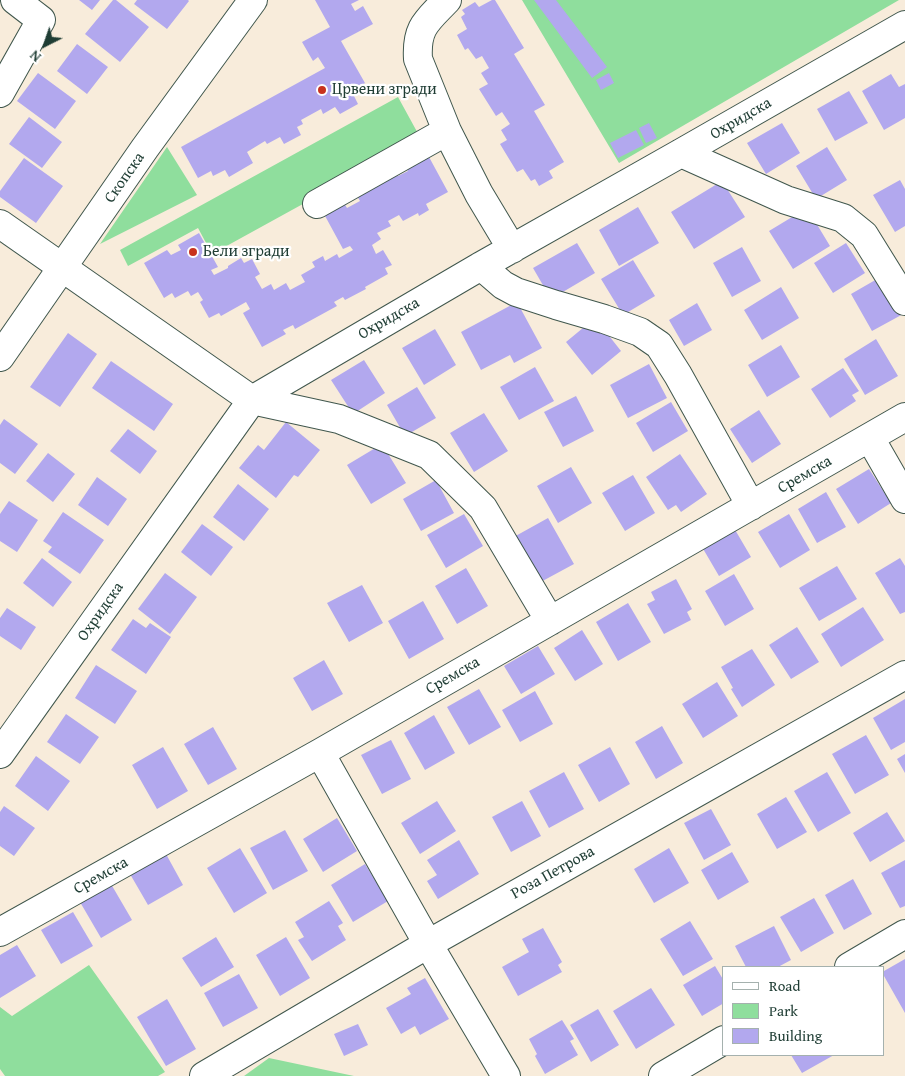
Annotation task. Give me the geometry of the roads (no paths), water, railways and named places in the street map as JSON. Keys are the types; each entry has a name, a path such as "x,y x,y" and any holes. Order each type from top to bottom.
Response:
{"street":[{"path":"0,93 41,20 15,0"},
{"name":"Скопска","path":"0,357 145,148 253,0"},
{"path":"447,0 426,22 419,38 418,59 446,131 479,194 512,249"},
{"name":"Охридска","path":"0,754 252,400 481,266 904,26"},
{"path":"318,204 446,131"},
{"path":"681,153 786,200 844,218 864,235 905,301"},
{"path":"0,224 252,400 339,419 429,456 483,508 550,621"},
{"path":"481,266 503,285 516,292 640,332 659,345 678,375 750,506"},
{"name":"Сремска","path":"0,932 320,753 905,417"},
{"path":"870,438 905,499"},
{"name":"Роза Петрова","path":"204,1076 428,944 905,675"},
{"path":"320,753 428,944 506,1076"},
{"path":"851,966 905,934"},
{"path":"663,1076 722,1041"}],"place":[{"name":"Црвени згради","path":"322,90"},
{"name":"Бели згради","path":"193,252"}]}
